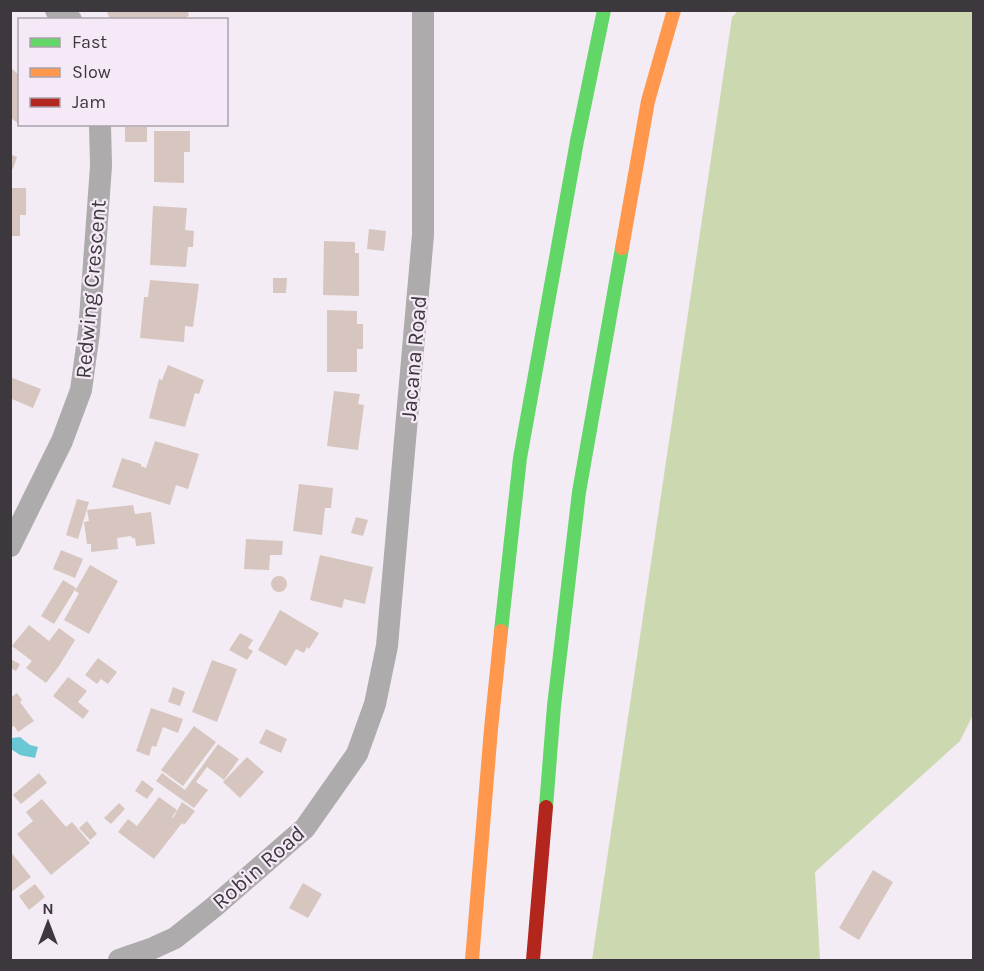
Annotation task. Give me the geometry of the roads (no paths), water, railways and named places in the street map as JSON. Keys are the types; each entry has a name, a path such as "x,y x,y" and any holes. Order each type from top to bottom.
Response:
{"highway":[{"path":"472,960 492,717 520,458 577,141 604,10"},
{"path":"534,960 554,706 579,492 648,101 674,10"}],"street":[{"name":"Jacana Road","path":"375,704 388,635 423,235 423,10"},
{"name":"Redwing Crescent","path":"10,546 62,441 81,390 89,332 101,166 100,126"},
{"name":"Robin Road","path":"119,960 175,938 305,828 357,754 375,704"}],"water":[{"path":"20,737 30,745 38,747 35,758 20,755 11,749 12,738"}]}
